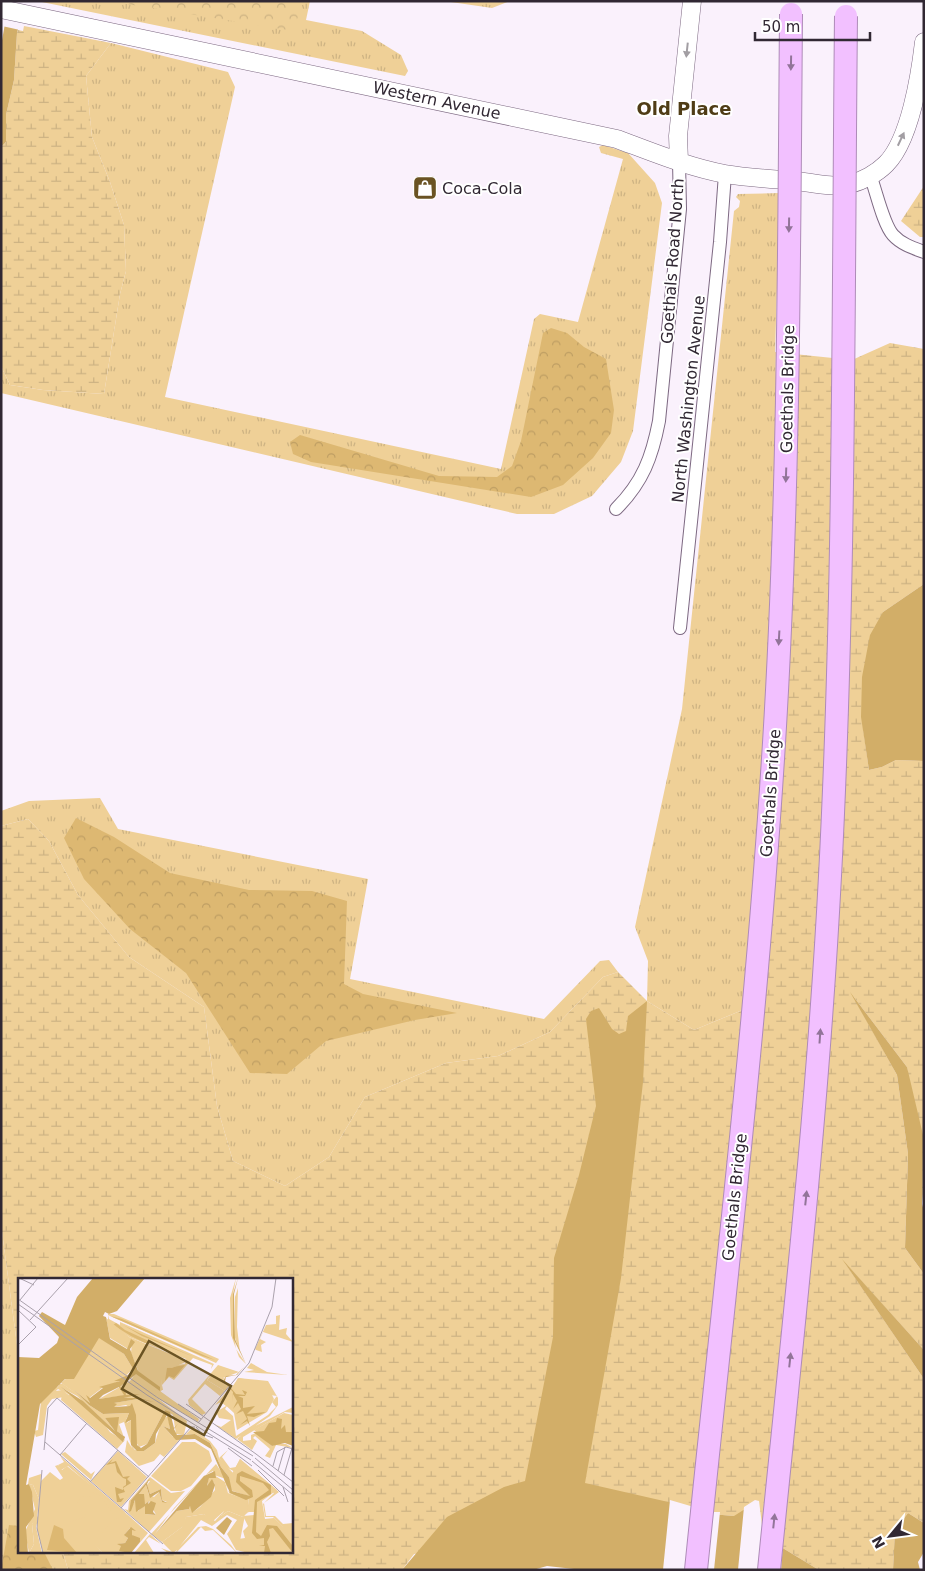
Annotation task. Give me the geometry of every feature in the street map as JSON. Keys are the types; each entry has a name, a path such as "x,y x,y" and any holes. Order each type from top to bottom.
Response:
{"highway":[{"name":"Goethals Bridge","path":"696,1570 753,1011 774,743 786,465 792,14"},
{"path":"769,1570 811,1152 824,987 830,867 840,634 846,16"}],"street":[{"name":"Goethals Road North","path":"616,508 627,498 649,463 654,449 659,421 680,209 678,136 692,1"},
{"name":"Western Avenue","path":"1,9 617,139 679,162 725,174 839,185 850,184 870,175 887,163 904,135 920,72 924,42"},
{"name":"North Washington Avenue","path":"680,628 720,242 725,174"},
{"path":"870,175 892,234 905,244 924,252"}],"green space":[{"path":"37,1 310,1 306,20 362,31 401,55 408,71 405,76"},
{"path":"108,1 302,1 294,31"},
{"path":"444,1 510,1 492,8"},
{"path":"24,26 111,43 86,76 92,137 110,182 124,225 126,271 120,294 104,394 43,390 10,385 1,366 1,147 6,142 6,115 14,80 17,33 18,30 23,31"},
{"path":"111,43 228,72 235,87 165,397 501,469 534,319 540,314 578,322 623,159 601,153 599,147 603,145 628,153 655,183 662,203 633,431 621,462 592,496 554,514 517,514 1,393 1,366 10,385 43,390 104,394 120,294 126,271 124,225 110,182 92,137 86,76"},
{"path":"924,186 924,237 920,237 901,221"},
{"path":"780,193 775,352 786,607 762,1002 694,1030 647,1001 648,961 635,927 682,709 734,211 739,207 740,201 736,197 738,194"},
{"path":"551,328 567,333 584,347 606,359 614,410 611,433 593,458 563,485 531,497 311,462 293,454 290,442 300,435 439,476 497,477 512,466 521,441 543,333"},
{"path":"890,343 924,349 924,584 883,612 863,728 869,770 882,767 896,760 924,761 924,1211 907,1067 853,996 897,1075 908,1154 905,1248 924,1274 924,1350 845,1263 924,1379 924,1523 908,1513 895,1530 893,1570 819,1570 761,1535 734,1516 711,1514 414,1554 402,1570 68,1570 64,1554 292,1554 292,1278 18,1278 18,1352 1,1224 1,826 28,819 49,841 78,895 129,957 204,1007 217,1106 233,1161 285,1186 329,1157 365,1097 446,1063 498,1056 550,1032 603,977 618,972 647,1001 694,1030 762,1002 786,607 775,352 852,360"},
{"path":"100,798 118,829 368,879 350,979 544,1019 600,961 609,960 618,972 603,977 550,1032 498,1056 446,1063 365,1097 329,1157 285,1186 233,1161 217,1106 204,1007 129,957 78,895 49,841 28,819 1,826 1,811 29,801"},
{"path":"76,818 114,837 170,873 249,890 312,891 347,901 344,984 363,994 457,1013 415,1020 326,1041 287,1074 250,1073 186,973 130,929 84,879 64,838"},
{"path":"1,1224 18,1352 18,1554 64,1554 68,1570 1,1570"},
{"path":"9,1525 18,1526 18,1554 45,1554 53,1570 1,1570"}],"shaded area":[{"path":"9,1 26,1 17,33 14,80 6,115 6,142 1,147 1,46"},
{"path":"924,584 924,761 896,760 882,767 869,770 861,717 862,677 870,635 883,612"},
{"path":"850,992 907,1067 923,1135 924,1274 905,1248 908,1154 897,1075"},
{"path":"647,1001 643,1082 621,1278 585,1483 677,1504 711,1514 734,1516 756,1502 761,1535 819,1570 583,1570 547,1566 533,1570 402,1570 447,1517 504,1487 525,1481 553,1337 554,1258 579,1175 596,1106 586,1019 591,1011 599,1008 612,1029 619,1034 626,1031 628,1016"},
{"path":"842,1259 924,1350 924,1379"},
{"path":"908,1513 924,1523 924,1552 918,1562 920,1570 893,1570 895,1530"}],"pier":[{"path":"7,1 28,1 20,30 2,26"},
{"path":"670,1500 711,1512 720,1512 714,1570 663,1570"},
{"path":"755,1500 759,1501 763,1533 783,1545 781,1570 738,1570 744,1507"}],"place":[{"name":"Coca-Cola","path":"425,188"}],"district":[{"name":"Old Place","path":"684,109"}]}
